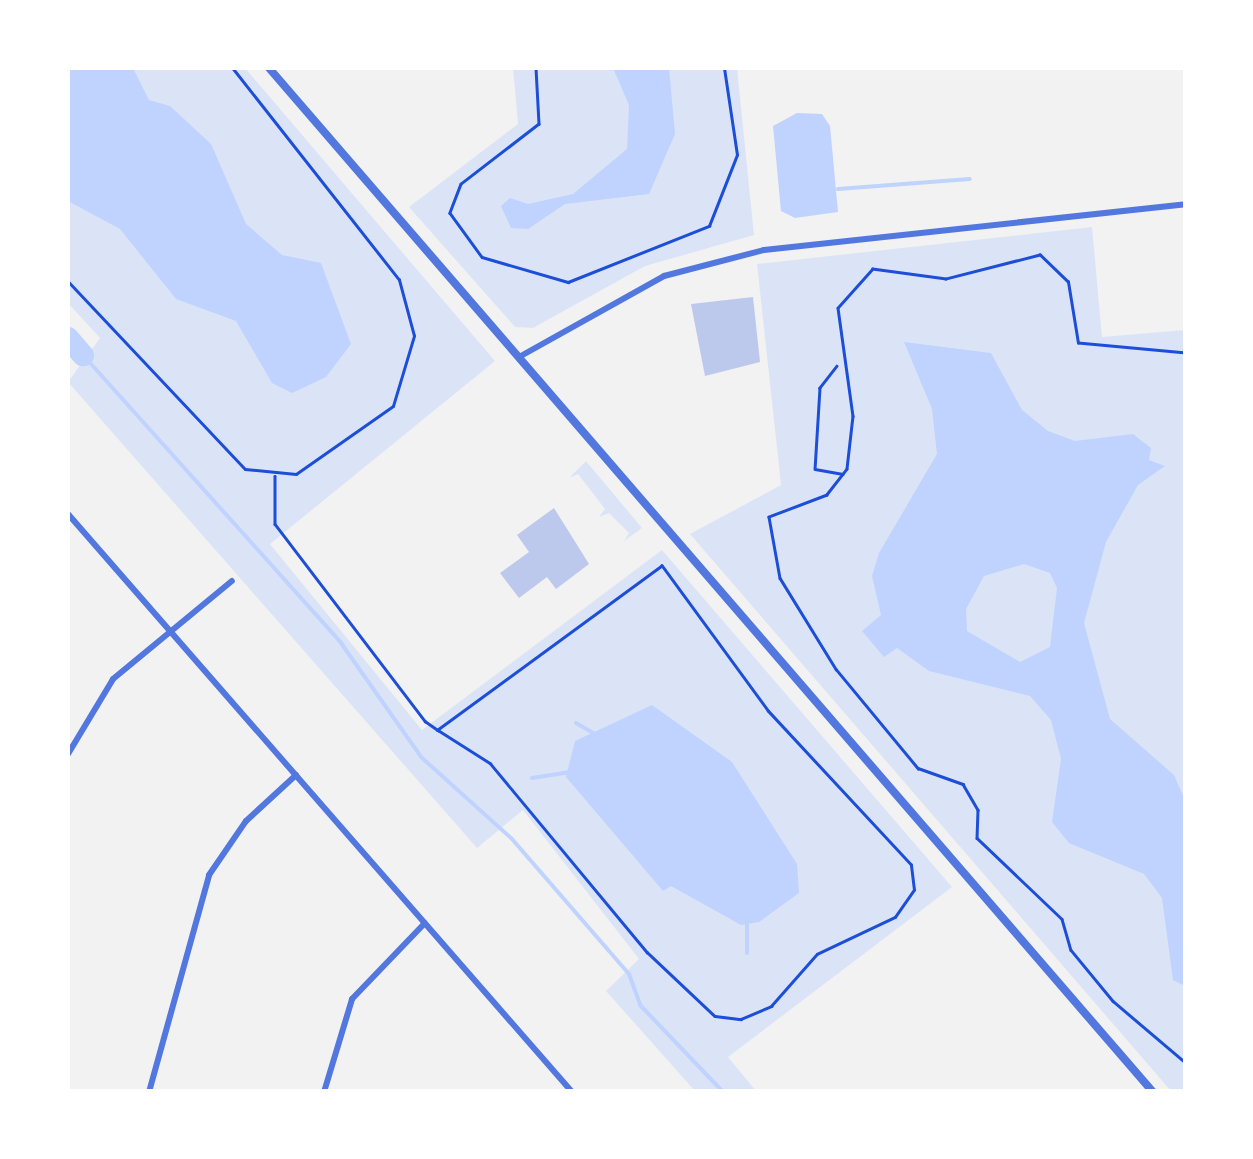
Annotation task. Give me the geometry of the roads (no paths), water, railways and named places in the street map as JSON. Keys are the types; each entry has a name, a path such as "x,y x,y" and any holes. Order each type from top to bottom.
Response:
{"street":[{"path":"270,68 1153,1092"},
{"path":"518,358 664,276 764,250 1186,204"},
{"path":"68,514 572,1092"},
{"path":"68,754 113,679 168,629 232,581"},
{"path":"149,1092 209,876 233,836 296,776"},
{"path":"324,1092 352,1000 425,923"}],"water":[{"path":"68,68 133,68 149,100 170,106 211,144 246,224 282,255 321,263 351,344 326,377 292,393 272,383 236,321 176,299 120,229 68,201"},
{"path":"613,68 669,68 675,134 649,194 565,204 528,229 511,228 501,206 510,198 528,204 573,194 627,149 629,105"},
{"path":"797,113 822,114 830,126 838,212 795,218 781,211 773,126"},
{"path":"904,342 991,353 1022,410 1048,431 1075,441 1133,434 1151,448 1149,460 1165,466 1138,485 1106,542 1084,623 1110,719 1174,775 1185,800 1185,986 1173,980 1162,898 1144,874 1069,843 1052,822 1061,759 1051,720 1030,696 929,671 897,648 884,657 862,631 881,615 872,576 879,553 937,454 932,409","holes":["1024,564 1050,573 1057,588 1050,647 1020,662 967,631 966,609 984,576"]},
{"path":"652,705 732,762 797,864 799,893 759,922 741,925 671,886 663,891 566,777 575,741"}],"waterway":[{"path":"838,189 970,179"},
{"path":"68,338 83,355"},
{"path":"83,355 341,643 421,757 512,839 629,974 640,1005 723,1092"},
{"path":"576,723 593,733"},
{"path":"532,778 569,772"},
{"path":"747,923 747,953"}]}
